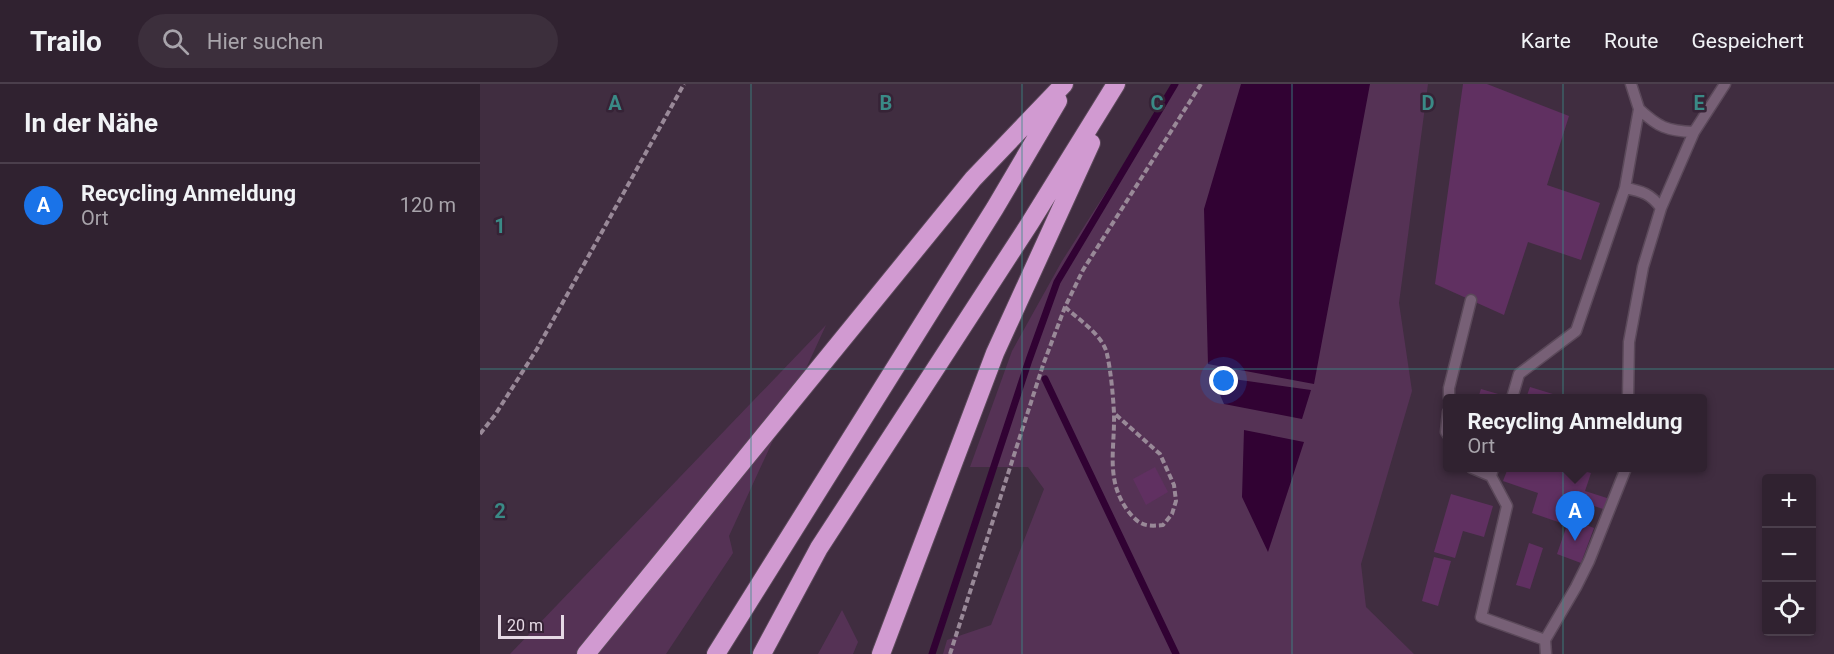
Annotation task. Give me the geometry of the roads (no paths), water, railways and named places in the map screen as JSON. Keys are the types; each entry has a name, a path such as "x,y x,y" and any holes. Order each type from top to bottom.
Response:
{"highway":[{"path":"586,654 973,179 1066,84"},
{"path":"716,654 995,208 1066,84"},
{"path":"762,654 819,548 1024,233 1117,84"},
{"path":"882,654 995,353 1117,84"}],"lane":[{"path":"1513,394 1519,374 1576,331 1625,188 1639,109 1631,84"},
{"path":"1628,394 1629,342 1643,267 1661,208 1694,132 1725,84"},
{"path":"1639,109 1656,125 1675,132 1694,132"},
{"path":"1625,188 1641,190 1653,197 1661,208"},
{"path":"1449,394 1471,300"},
{"path":"1492,472 1507,506 1481,617 1545,640"},
{"path":"1546,654 1545,640 1585,570 1624,472"}],"waterway":[{"path":"932,654 1057,282 1175,84"},
{"path":"1045,379 1176,654"}],"place":[{"name":"Recycling Anmeldung","path":"1575,541"}]}
